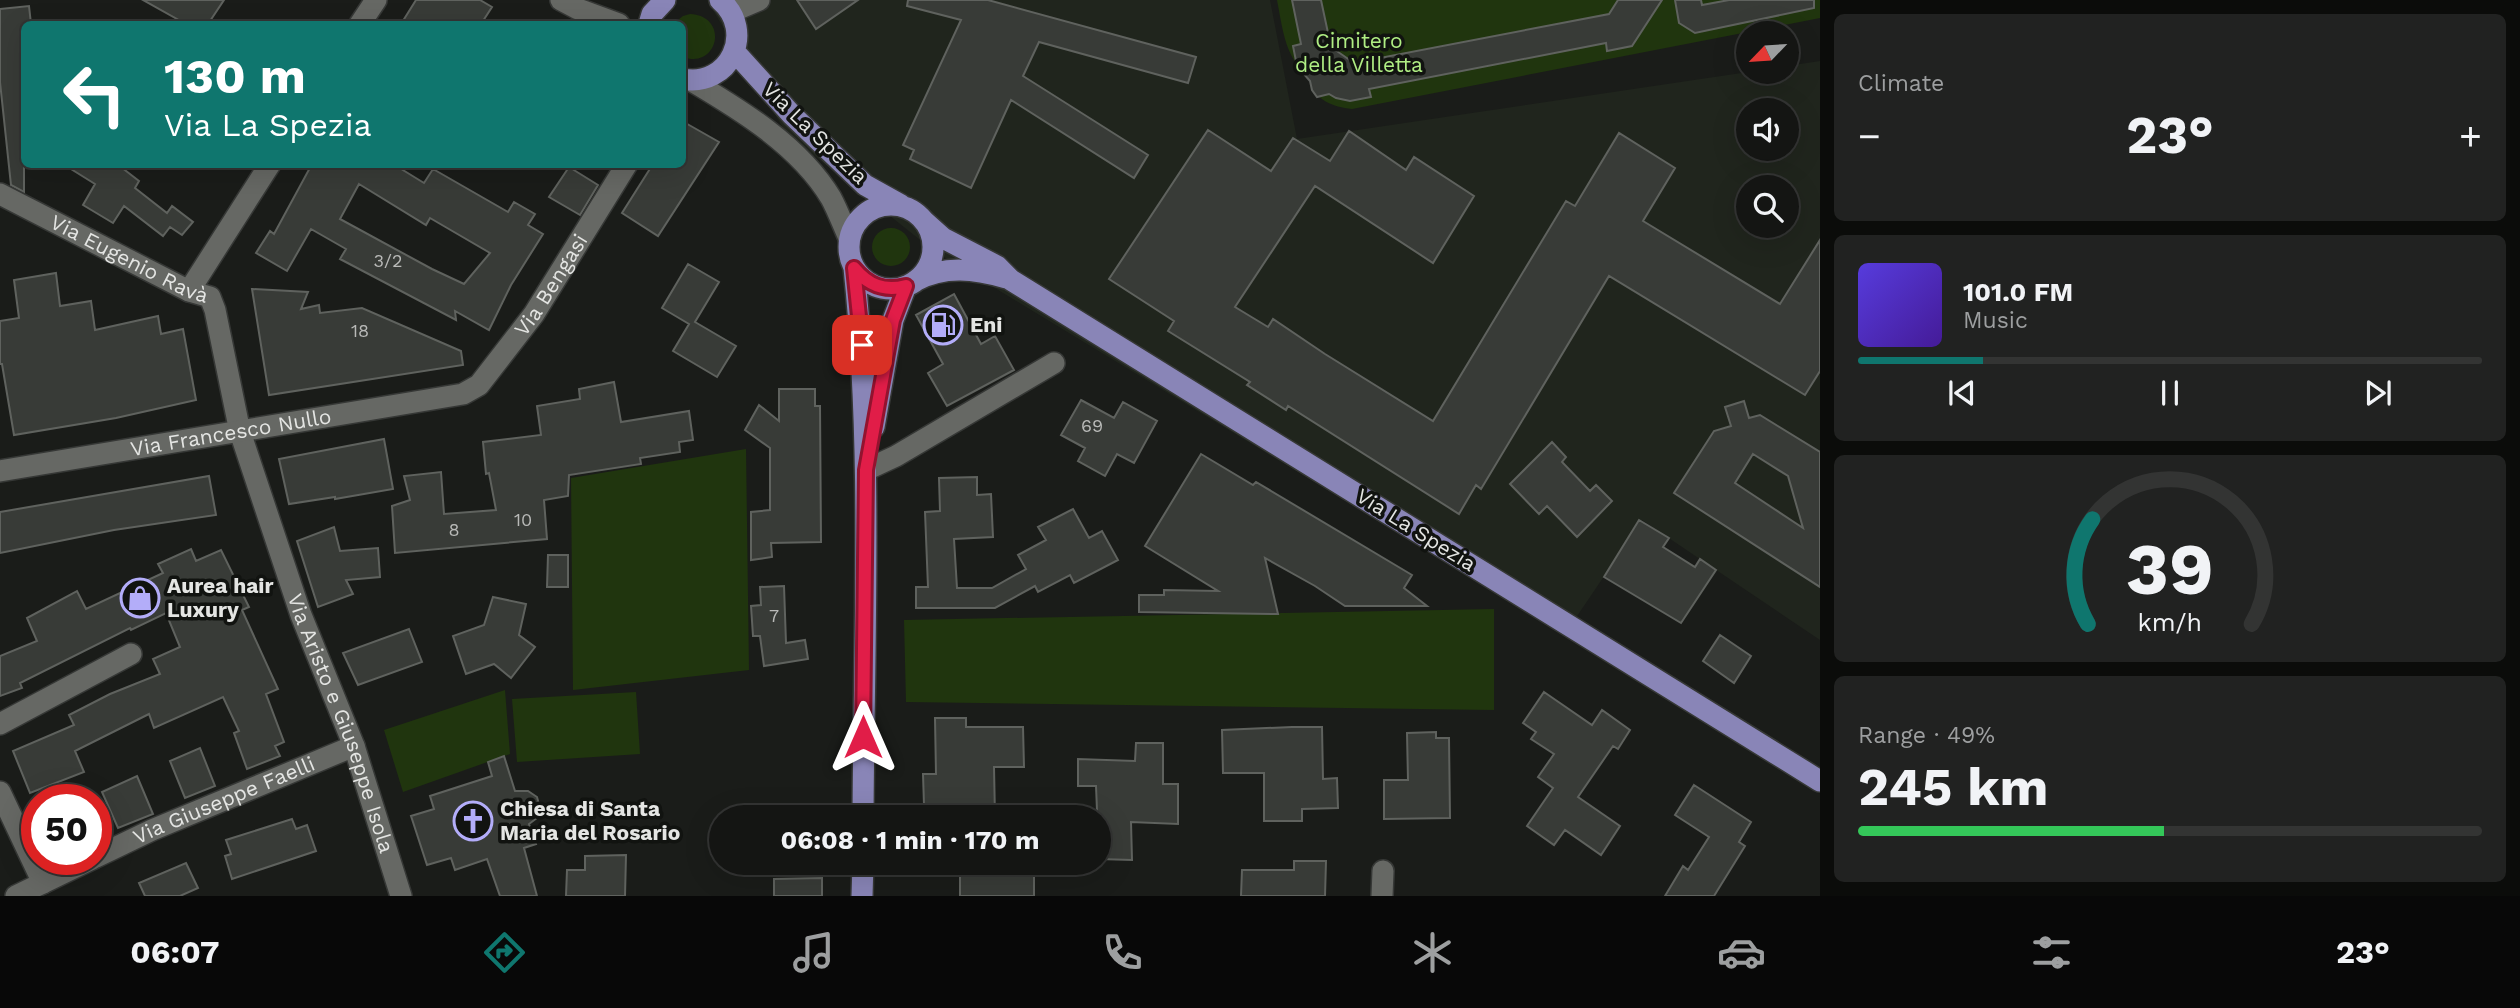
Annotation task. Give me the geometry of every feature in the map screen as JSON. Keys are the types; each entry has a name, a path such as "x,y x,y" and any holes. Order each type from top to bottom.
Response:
{"main road":[{"path":"650,21 665,0"},
{"path":"725,6 736,25 734,51"},
{"name":"Via La Spezia","path":"686,80 704,79 717,73 734,51 792,115 864,185 903,206 948,241 997,266 1011,280 1820,781"},
{"name":"Via La Spezia","path":"903,206 884,205 865,212 852,228 849,238 850,258 854,268 868,282 887,289 948,270 975,272 1011,280"},
{"path":"866,470 893,320 910,284 926,270 932,254 932,237 924,221"},
{"path":"854,268 862,345 866,470 863,805"},
{"path":"862,896 863,875"}],"street":[{"path":"362,21 376,0"},
{"path":"561,0 611,21"},
{"path":"725,6 759,0"},
{"name":"Via La Spezia","path":"686,80 758,123 805,165 830,198 849,238"},
{"path":"189,291 267,168"},
{"name":"Via Bengasi","path":"463,394 479,385 534,314 625,168"},
{"name":"Via Eugenio Ravà","path":"0,194 189,291 211,297 240,432"},
{"path":"866,470 896,456 1054,363"},
{"name":"Via Francesco Nullo","path":"0,471 463,394"},
{"name":"Via Aristo e Giuseppe Isola","path":"240,432 301,615 354,746 401,896"},
{"path":"0,724 131,654"},
{"name":"Via Giuseppe Faelli","path":"112,849 354,746"},
{"path":"0,792 43,883"},
{"path":"1382,896 1383,871"},
{"name":"Via Giuseppe Faelli","path":"16,896 59,875"}],"shaded area":[{"path":"707,0 1270,0 1297,139 1736,74 1736,84 1799,84 1799,64 1820,61 1820,640 1642,520 1565,634 934,251 786,133"}],"green space":[{"name":"Cimitero della Villetta","path":"1277,0 1820,0 1820,18 1799,22 1736,21 1736,34 1352,109 1320,98 1312,88 1312,78 1296,63 1291,54"},
{"path":"690,14 703,17 711,23 715,41 704,56 695,59 686,58 686,21 677,21"},
{"path":"891,228 904,234 910,247 904,260 891,266 878,260 872,247 878,234"},
{"path":"746,449 749,670 573,690 571,478"},
{"path":"1494,609 1494,710 906,702 904,620"},
{"path":"505,690 510,754 403,792 384,730"},
{"path":"636,692 640,754 517,762 512,699"}],"building":[{"path":"143,0 224,0 210,21 181,21"},
{"path":"416,0 480,0 492,7 483,21 403,21"},
{"path":"797,0 858,0 816,29"},
{"path":"908,0 988,0 1196,57 1188,83 1039,42 1023,76 1148,155 1134,178 1011,100 971,188 910,159 914,150 903,145 961,20 907,6"},
{"path":"1292,0 1321,0 1331,47 1354,63 1609,14 1618,0 1662,0 1632,46 1607,51 1606,43 1369,89 1371,97 1350,101 1329,94 1317,97 1310,81 1297,66 1293,46 1301,44"},
{"path":"1675,0 1701,0 1702,5 1729,0 1814,0 1814,8 1752,21 1736,21 1736,24 1695,33 1679,23"},
{"path":"29,6 31,21 21,21 21,168 24,168 24,192 11,185 0,82 0,9"},
{"path":"686,123 719,142 658,236 622,213 650,168 686,168"},
{"path":"1208,130 1271,171 1293,138 1330,161 1349,131 1406,170 1414,157 1474,196 1433,263 1315,186 1235,307 1268,327 1273,319 1433,421 1566,201 1575,206 1619,133 1675,168 1643,221 1780,304 1820,240 1820,371 1805,395 1609,276 1481,489 1476,485 1459,514 1288,406 1286,410 1247,385 1250,382 1168,331 1174,321 1109,279"},
{"path":"69,168 122,168 139,181 135,188 167,213 172,206 193,222 182,235 170,227 163,236 124,206 113,223 83,205 95,184"},
{"path":"310,168 400,168 424,183 433,169 508,212 514,202 535,214 528,225 543,234 511,285 489,330 455,311 456,320 340,259 346,249 311,229 287,271 256,253 270,231 274,234","holes":["359,184 426,225 430,218 490,253 464,284 340,219"]},
{"path":"568,168 598,185 580,215 549,197"},
{"path":"688,264 719,282 695,322 736,346 717,377 673,351 689,324 662,308"},
{"path":"56,273 60,306 91,301 95,330 158,316 161,334 183,329 196,400 116,418 14,435 0,364 0,321 19,318 14,280"},
{"path":"252,289 308,292 301,309 319,305 320,313 362,308 461,351 463,365 269,395"},
{"path":"954,294 981,344 995,336 1014,370 947,406 928,373 943,364 916,315"},
{"path":"614,382 621,422 689,411 693,440 679,442 680,452 640,458 641,464 569,475 568,496 544,500 547,539 395,553 392,506 410,500 404,476 441,472 444,514 496,510 489,473 486,474 483,442 541,435 537,406 580,399 579,389"},
{"path":"779,389 815,389 815,406 820,406 821,542 771,543 772,557 751,560 751,512 770,510 770,448 745,430 759,405 779,421"},
{"path":"1081,400 1114,418 1123,402 1157,421 1134,463 1117,454 1105,476 1078,461 1085,448 1061,435"},
{"path":"1744,401 1749,418 1760,415 1820,452 1820,587 1674,493 1714,431 1731,426 1725,407","holes":["1753,454 1788,476 1803,528 1735,483"]},
{"path":"384,439 393,489 289,504 279,459"},
{"path":"1552,442 1566,457 1562,462 1590,491 1596,485 1612,501 1577,537 1547,506 1539,514 1510,484"},
{"path":"1201,454 1253,485 1256,482 1412,575 1404,588 1427,606 1345,606 1265,558 1278,614 1139,612 1139,595 1164,595 1164,590 1218,591 1145,546"},
{"path":"209,476 216,515 114,530 0,553 0,512"},
{"path":"977,477 977,495 991,494 993,537 954,539 957,588 992,588 1026,569 1018,555 1046,540 1038,527 1073,509 1089,538 1102,531 1118,560 1074,583 1070,575 1038,592 1035,586 995,608 916,608 916,587 928,587 925,512 940,511 939,478"},
{"path":"1639,520 1669,538 1663,547 1695,567 1700,559 1716,570 1681,623 1604,577"},
{"path":"334,527 340,551 378,548 380,577 346,580 353,594 318,607 297,541"},
{"path":"191,549 196,561 221,550 249,607 242,610 278,689 266,694 284,742 275,746 280,756 247,769 234,733 239,731 223,697 154,728 149,714 75,751 84,772 53,784 26,784 13,751 74,725 69,715 110,694 160,674 153,659 180,647 166,613 20,683 22,688 0,696 0,656 37,641 27,618 77,591 86,609 163,573 158,564"},
{"path":"548,555 568,555 568,587 547,587"},
{"path":"784,586 786,643 805,640 808,659 764,666 760,636 753,636 751,606 761,605 760,587"},
{"path":"493,597 526,604 519,635 535,647 511,678 494,664 466,674 453,636 484,625"},
{"path":"409,629 422,662 358,685 343,653"},
{"path":"1720,635 1751,656 1734,683 1703,661"},
{"path":"1544,692 1592,725 1602,710 1630,730 1618,749 1613,746 1578,797 1620,826 1601,855 1565,830 1554,845 1527,826 1553,788 1538,777 1554,754 1531,739 1536,732 1523,723"},
{"path":"935,718 966,718 966,727 1023,727 1024,767 994,767 995,805 924,805 923,774 936,774"},
{"path":"1322,727 1323,779 1337,778 1338,808 1302,809 1302,821 1264,821 1264,773 1223,773 1222,730"},
{"path":"1436,732 1436,738 1449,738 1450,818 1384,819 1384,780 1408,780 1407,733"},
{"path":"1136,743 1163,743 1163,784 1178,784 1178,824 1131,822 1132,860 1111,859 1111,805 1097,805 1096,786 1078,786 1078,759 1135,761"},
{"path":"200,748 215,786 185,798 170,761"},
{"name":"Chiesa di Santa Maria del Rosario","path":"504,756 515,791 528,791 537,797 540,808 537,818 529,824 536,844 524,848 537,896 500,896 487,859 455,870 451,858 427,865 411,816 434,809 430,796 492,776 488,762"},
{"path":"137,776 153,814 118,828 112,814 112,787"},
{"path":"1694,785 1751,822 1739,842 1745,846 1714,896 1665,896 1683,866 1688,870 1709,837 1675,815"},
{"path":"292,819 296,829 307,825 316,851 232,879 225,856 231,854 226,840"},
{"path":"626,855 625,896 566,896 567,870 585,870 585,856"},
{"path":"1294,861 1326,861 1325,896 1241,896 1242,870 1294,870"},
{"path":"186,863 198,888 180,896 145,896 139,883"},
{"path":"960,875 1034,875 1034,896 960,896"},
{"path":"822,878 822,896 774,896 774,879"}],"place":[{"name":"Eni","path":"943,325"},
{"name":"Aurea hair Luxury","path":"140,598"},
{"name":"Chiesa di Santa Maria del Rosario","path":"473,821"}],"route":[{"path":"862,345 854,268 860,276 877,287 887,289 906,286 893,320 866,470 863,737"}]}
